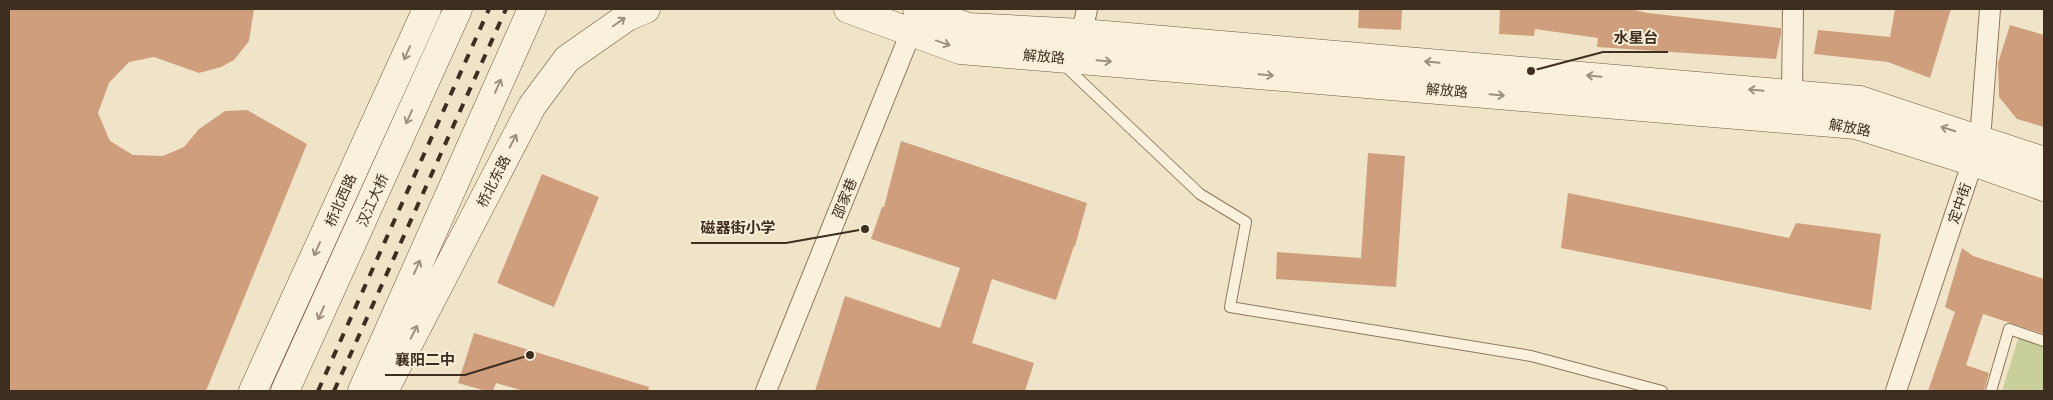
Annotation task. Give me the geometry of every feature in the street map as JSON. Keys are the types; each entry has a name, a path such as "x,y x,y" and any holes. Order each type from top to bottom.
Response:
{"main road":[{"name":"桥北西路","path":"253,391 427,9"},
{"name":"汉江大桥","path":"285,391 458,9"},
{"path":"382,390 532,9"},
{"name":"桥北东路","path":"382,390 532,106 567,59 627,17 646,9"},
{"name":"解放路","path":"848,9 968,27 1084,21 1860,100 1976,151 2044,188"},
{"name":"解放路","path":"914,20 960,50 1856,125 1976,151 2044,161"}],"street":[{"path":"1792,93 1793,9"},
{"name":"定中街","path":"1896,391 1976,151 1990,9"},
{"name":"邵家巷","path":"766,391 914,20"}],"lane":[{"path":"1056,57 1200,194 1246,222 1230,307 1531,356 1662,391"},
{"path":"1991,391 2009,328 2044,341"}],"green space":[{"path":"2019,336 2044,345 2044,391 2002,391"}],"building":[{"path":"9,9 254,9 249,41 234,60 221,67 199,73 154,57 129,62 109,83 98,113 110,141 133,155 163,156 184,147 199,129 225,111 247,110 307,144 206,391 9,391"},
{"path":"1359,9 1402,9 1401,30 1358,28"},
{"path":"1500,9 1630,9 1648,13 1781,28 1781,34 1776,59 1597,47 1598,38 1535,29 1534,36 1499,34"},
{"path":"1895,9 1951,9 1930,78 1888,62 1814,54 1818,30 1890,37"},
{"path":"2010,25 2044,35 2044,127 2017,119 1999,97 1998,63"},
{"path":"901,141 1087,203 1075,246 1056,300 992,279 972,343 1034,363 1025,391 815,391 845,296 940,328 960,268 871,239 882,207 884,207"},
{"path":"1368,153 1405,156 1396,287 1276,279 1277,252 1361,258"},
{"path":"542,174 599,197 554,307 497,283"},
{"path":"1568,193 1789,238 1796,223 1881,234 1871,310 1561,248"},
{"path":"1962,248 1973,256 2044,279 2044,334 1983,314 1966,365 1989,373 1984,391 1928,391 1955,312 1945,307"},
{"path":"474,333 649,387 648,391 524,391 496,383 493,391 486,391 458,383"}],"railway":[{"path":"318,391 489,9"},
{"path":"334,391 506,9"}],"place":[{"name":"水星台","path":"1531,71"},
{"name":"磁器街小学","path":"865,229"},
{"name":"襄阳二中","path":"530,355"}]}
